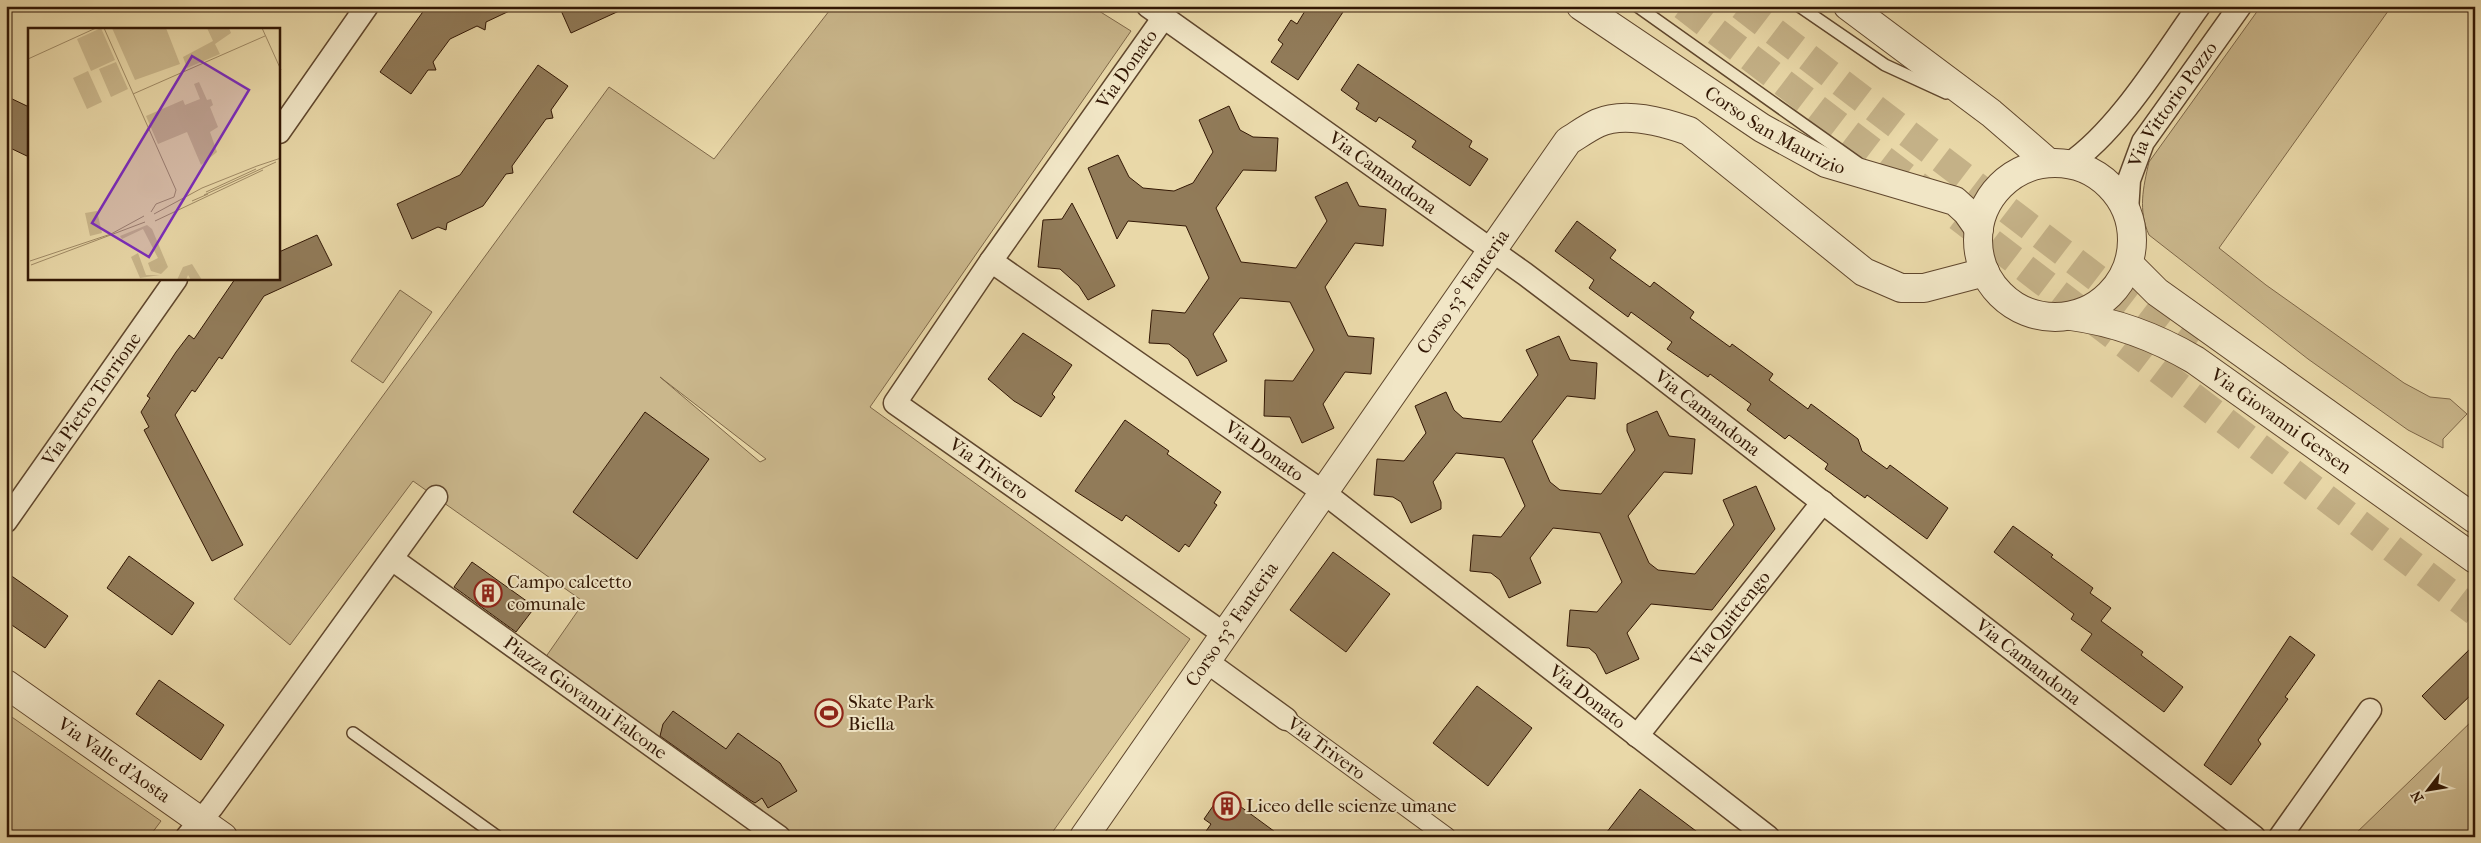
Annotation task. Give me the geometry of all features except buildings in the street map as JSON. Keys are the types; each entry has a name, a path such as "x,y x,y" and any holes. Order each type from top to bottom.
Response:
{"street":[{"path":"280,131 367,6"},
{"name":"Corso San Maurizio","path":"1581,6 1762,128 1826,163 1955,201 1967,212 1979,228"},
{"path":"1848,6 2059,163"},
{"name":"Via Vittorio Pozzo","path":"2059,163 2082,155 2112,126 2199,6"},
{"name":"Via Vittorio Pozzo","path":"2127,211 2129,180 2143,142 2240,6"},
{"name":"Via Camandona","path":"1156,12 1491,249 1823,502 2254,837"},
{"name":"Via Donato","path":"1156,12 990,261 1323,492 1760,834"},
{"name":"Corso 53° Fanteria","path":"1084,837 1491,249 1568,141 1599,122 1628,118 1659,120 1689,131 1864,272 1901,288 1924,288 1985,272"},
{"path":"2059,163 2087,170 2104,180 2118,194 2127,211 2132,229 2132,247 2129,264 2120,282 2106,298 2090,309 2071,316 2050,317 2030,313 2011,304 1996,290 1985,272 1979,251 1979,228 1984,208 2000,186 2010,177 2029,167 2059,163"},
{"name":"Via Trivero","path":"990,261 895,403 1224,634"},
{"name":"Via Giovanni Gersen","path":"2129,264 2157,292 2475,519"},
{"name":"Via Pietro Torrione","path":"6,521 175,280"},
{"name":"Via Giovanni Gersen","path":"2071,316 2105,320 2155,338 2195,360 2475,559"},
{"path":"193,828 212,807 436,497"},
{"name":"Via Quittengo","path":"1637,736 1823,502"},
{"name":"Piazza Giovanni Falcone","path":"392,559 779,837"},
{"name":"Via Trivero","path":"1206,661 1448,837"},
{"name":"Via Valle d'Aosta","path":"6,684 193,828 223,837"},
{"path":"2280,837 2370,710"}],"lane":[{"path":"1638,6 1882,180"},
{"path":"1799,6 1885,65 1991,113"},
{"path":"353,733 498,837"}],"shaded area":[{"path":"833,6 1091,6 1131,31 870,407 1190,639 1049,837 794,837 545,658 584,602 413,481 290,645 234,599 609,87 714,159","holes":["660,377 766,459 760,462"]},
{"path":"2261,6 2391,7 2219,248 2266,285 2404,383 2430,397 2450,399 2467,414 2443,439 2443,448 2408,430 2308,359 2149,235 2144,217 2143,190 2149,162"},
{"path":"400,290 432,312 383,383 351,361"},
{"path":"6,713 161,821 149,837 6,837"},
{"path":"2475,718 2475,837 2352,837"}],"tunnel":[{"path":"1683,6 1926,192"},
{"path":"1741,6 2191,350"},
{"path":"1958,217 2475,612"}],"place":[{"name":"Campo calcetto comunale","path":"488,593"},
{"name":"Skate Park Biella","path":"829,713"},
{"name":"Liceo delle scienze umane","path":"1227,806"}]}
